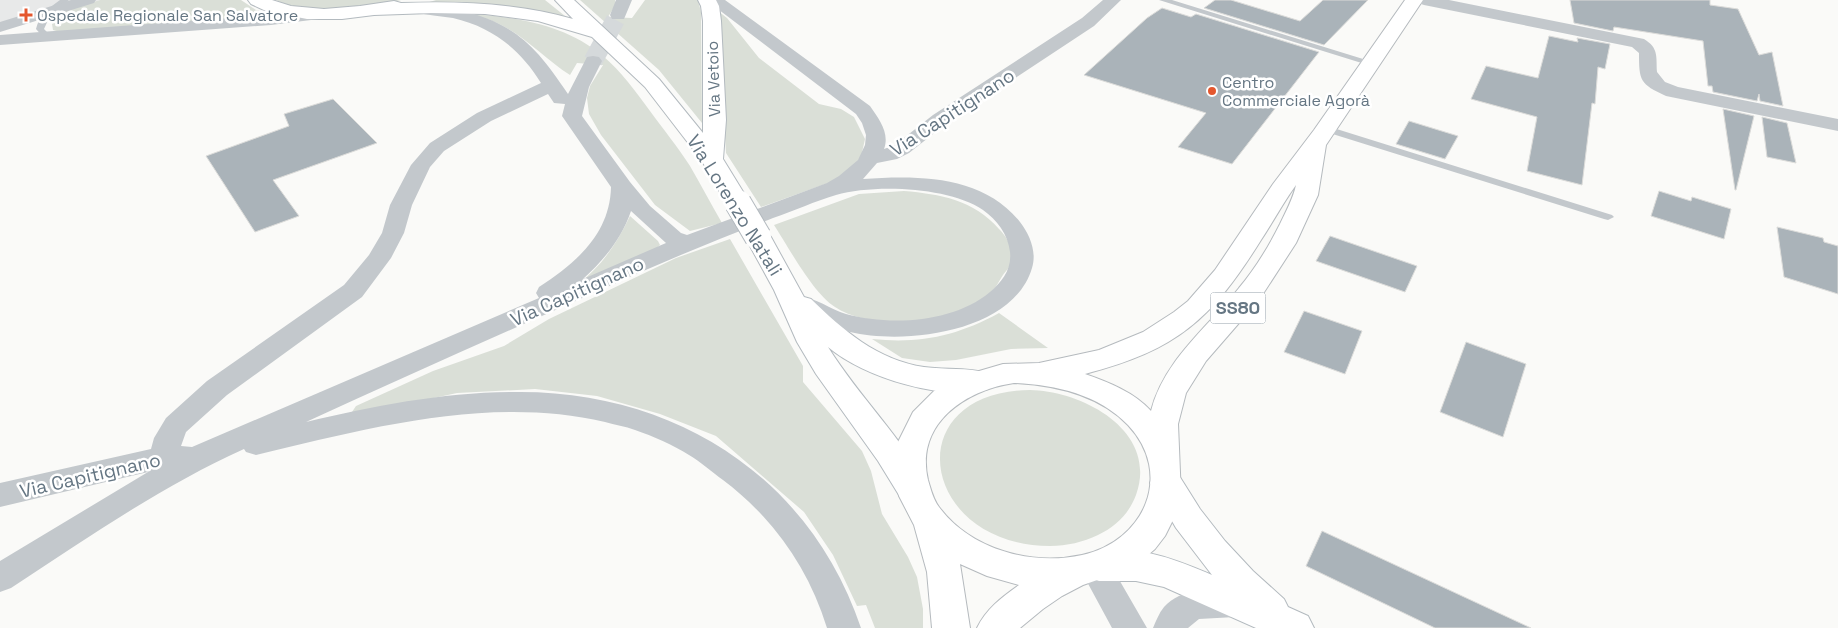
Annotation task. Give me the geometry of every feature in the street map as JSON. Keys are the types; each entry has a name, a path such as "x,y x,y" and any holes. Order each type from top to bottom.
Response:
{"street":[{"path":"0,27 88,0"},
{"name":"Via Lorenzo Natali","path":"257,0 283,10 321,14 376,10 418,4 518,11 553,18 600,34"},
{"name":"Via Lorenzo Natali","path":"564,0 652,83 712,159 794,297 811,342 826,366 889,452 921,504"},
{"name":"Via Vetoio","path":"707,0 710,6 712,21 715,120 712,159"},
{"path":"714,0 863,110 872,120 875,131 876,143 872,157"},
{"name":"Via Capitignano","path":"0,495 164,457 194,459 688,242 834,188 854,176 872,157 890,155 902,149 940,119 1088,22 1113,0"},
{"name":"SS80","path":"952,628 945,572 938,543 911,479 910,457 914,441 923,422 946,397 978,381 999,375 1068,367 1113,356 1150,341 1184,319 1204,301 1221,279 1285,184 1324,133 1414,0"},
{"path":"1424,0 1638,43 1644,45 1650,52 1646,72 1648,79 1662,88 1691,96 1838,125"},
{"path":"418,4 462,15 494,26 507,33 531,56 622,187 642,211 673,238 688,242"},
{"path":"0,40 271,20 321,14"},
{"path":"572,116 574,99 593,60"},
{"path":"164,457 168,438 176,425 217,388 353,291 379,258 392,233 402,205 421,165 437,147 484,116 552,85"},
{"name":"SS80","path":"996,628 1018,606 1052,584 1110,561 1130,550 1146,536 1154,525 1162,507 1166,480 1163,424 1171,392 1196,354 1249,294 1283,243 1306,195 1312,158 1324,133"},
{"path":"794,297 824,316 873,327 899,328 948,322 972,314 991,304 1007,290 1018,274 1022,259 1020,241 1011,224 998,211 982,200 962,192 938,186 884,183 834,188"},
{"path":"499,326 565,282 590,259 608,236 620,212 622,187"},
{"name":"Via Lorenzo Natali","path":"794,297 835,338 877,365 908,376 978,381"},
{"name":"SS80","path":"1022,373 1044,374 1074,380 1102,391 1121,402 1137,416 1154,439 1164,463 1166,480"},
{"path":"337,396 328,403 323,416 327,419 353,423"},
{"path":"0,578 73,531 194,459 353,423 461,403 549,402 616,412 674,433 731,467 770,502 817,562 830,588 844,628"},
{"path":"1166,480 1194,530 1252,594 1293,627"},
{"name":"SS80","path":"921,504 943,534 961,548 997,565 1021,571 1047,574 1095,567"},
{"path":"1130,628 1095,567 1115,564 1145,566 1189,581 1293,627"},
{"path":"1170,628 1183,611 1196,604 1234,602"}],"lane":[{"path":"47,36 40,30 41,23 65,0"},
{"path":"1163,0 1371,63"},
{"path":"1324,133 1608,217"}],"shaded area":[{"name":"Ospedale Regionale San Salvatore","path":"0,0 100,0 0,30"},
{"path":"100,0 241,0 256,10 278,16 60,32 53,30 52,24 63,11"},
{"path":"276,0 401,0 355,8 321,9 289,5"},
{"path":"436,0 545,0 565,16 507,6 420,5"},
{"path":"580,0 615,0 616,4 608,17 632,18 645,0 698,0 701,12 702,123 659,70"},
{"path":"718,11 727,18 759,58 819,104 841,109 854,117 865,139 861,157 849,171 831,182 761,207 726,153"},
{"path":"471,14 506,17 541,24 589,45 603,56 628,82 681,152 722,223 690,231 655,205 601,135 589,114 587,98 590,86 603,65 577,63 570,75 507,28 491,20"},
{"path":"904,191 931,194 956,200 979,211 1002,232 1007,240 1012,253 1010,266 995,288 981,300 941,316 894,322 872,320 852,315 835,307 818,292 774,225 859,194"},
{"path":"630,216 660,245 656,249 578,284 594,270 608,253"},
{"path":"730,239 803,366 803,382 862,451 871,471 882,514 908,557 917,577 923,609 923,628 875,628 866,605 857,606 833,555 804,512 716,436 660,414 597,396 535,389 457,393 355,415 352,412 356,406 433,371 504,346 549,319 676,258"},
{"path":"999,313 1048,348 1011,349 956,360 930,362 902,358 872,339 922,339 953,333"},
{"path":"1030,390 1051,392 1093,407 1112,419 1127,434 1137,452 1140,472 1136,495 1130,508 1110,528 1087,540 1050,546 1006,539 973,521 951,497 941,468 943,440 958,415 987,397"}],"building":[{"path":"1215,0 1231,0 1300,21 1323,0 1368,0 1324,45 1204,8"},
{"path":"1570,0 1710,0 1710,5 1738,9 1759,55 1772,52 1783,106 1760,101 1759,94 1757,101 1713,92 1712,86 1708,86 1703,41 1614,27 1613,31 1574,23"},
{"name":"Centro Commerciale Agorà","path":"1162,8 1191,17 1196,14 1319,52 1232,164 1178,147 1206,113 1084,75 1147,18"},
{"path":"1549,36 1578,42 1577,38 1610,44 1605,69 1598,67 1595,104 1592,103 1582,185 1527,171 1537,117 1471,99 1486,66 1538,78"},
{"path":"333,99 377,143 273,180 299,216 255,232 206,156 289,126 284,114"},
{"path":"1723,109 1754,116 1736,190 1735,190"},
{"path":"1762,117 1787,123 1796,163 1767,157"},
{"path":"1409,121 1458,136 1445,159 1396,144"},
{"path":"1659,191 1691,201 1692,197 1731,209 1724,239 1651,216"},
{"path":"1777,227 1823,238 1824,242 1838,246 1838,294 1784,277"},
{"path":"1330,236 1417,266 1405,292 1316,261"},
{"path":"1304,311 1362,331 1345,374 1284,352"},
{"path":"1466,342 1526,364 1503,437 1440,412"},
{"path":"1322,531 1531,628 1435,628 1306,566"}],"tunnel":[{"path":"593,61 618,15"}],"place":[{"name":"Ospedale Regionale San Salvatore","path":"26,15"},
{"name":"Centro Commerciale Agorà","path":"1212,91"}]}
